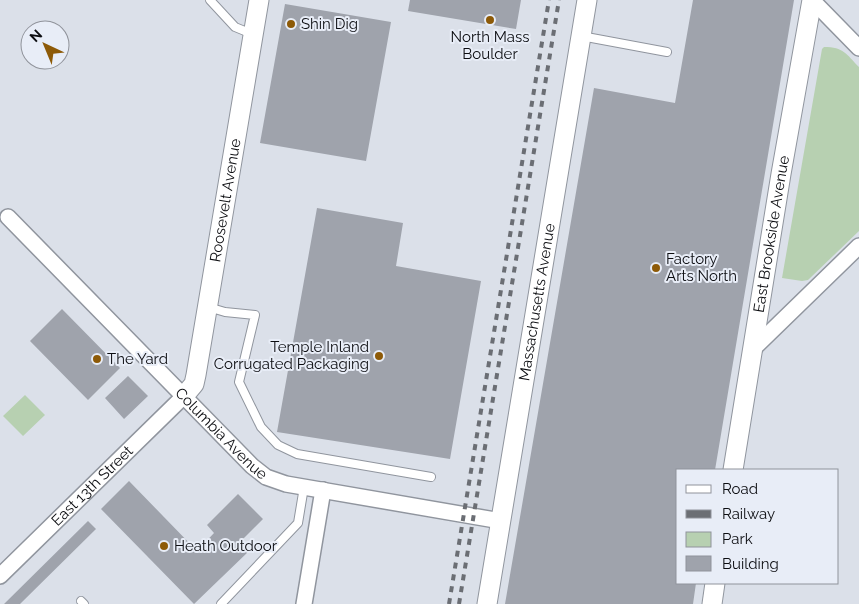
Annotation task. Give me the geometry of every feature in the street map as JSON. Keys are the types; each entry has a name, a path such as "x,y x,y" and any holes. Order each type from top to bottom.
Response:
{"street":[{"name":"Roosevelt Avenue","path":"184,396 195,381 259,0"},
{"name":"Massachusetts Avenue","path":"487,604 587,0"},
{"path":"812,0 859,48"},
{"name":"East Brookside Avenue","path":"733,469 787,138 812,0"},
{"name":"Columbia Avenue","path":"8,218 257,470 272,480 501,520"},
{"path":"752,350 859,246"},
{"name":"East 13th Street","path":"0,576 184,396"},
{"path":"304,604 323,490"},
{"path":"712,604 715,584"}],"lane":[{"path":"210,0 236,27 253,34"},
{"path":"581,36 667,52"},
{"path":"208,306 225,312 255,315 239,382 261,427 278,445 297,454 431,477"},
{"path":"221,604 298,523 304,487"}],"green space":[{"path":"824,47 840,50 859,67 859,231 808,280 802,281 782,278 822,49"},
{"path":"25,395 45,415 23,436 3,416"}],"building":[{"name":"North Mass Boulder","path":"410,0 521,0 516,29 408,11"},
{"name":"Factory Arts North","path":"693,0 794,0 715,469 676,469 676,584 696,584 693,604 505,604 594,88 675,103"},
{"path":"285,4 391,22 366,161 260,143"},
{"name":"Temple Inland Corrugated Packaging","path":"317,208 403,223 396,266 481,281 450,459 277,432"},
{"path":"62,309 120,368 88,400 30,341"},
{"path":"128,376 148,396 124,419 105,398"},
{"name":"Heath Outdoor","path":"129,481 197,551 214,533 207,525 238,494 263,519 240,542 249,551 194,604 101,509"},
{"path":"88,521 96,529 20,604 4,604"}],"railway":[{"path":"449,604 549,0"},
{"path":"459,604 559,0"}],"place":[{"name":"North Mass Boulder","path":"490,20"},
{"name":"Shin Dig","path":"291,24"},
{"name":"Factory Arts North","path":"656,268"},
{"name":"Temple Inland Corrugated Packaging","path":"379,356"},
{"name":"The Yard","path":"97,359"},
{"name":"Heath Outdoor","path":"164,546"}]}
